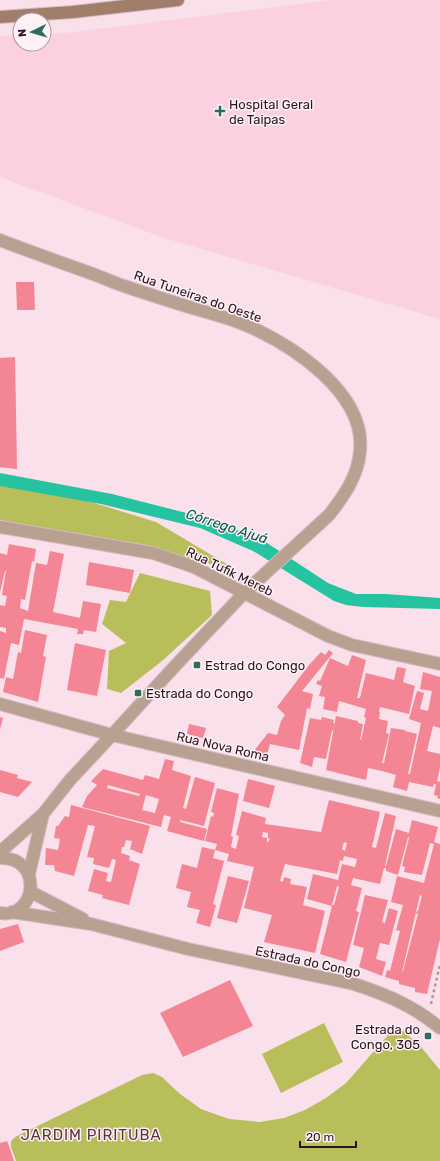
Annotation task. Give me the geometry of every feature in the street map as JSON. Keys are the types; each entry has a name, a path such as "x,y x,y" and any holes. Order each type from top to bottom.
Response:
{"main road":[{"path":"0,17 73,12 178,0"}],"street":[{"name":"Rua Tuneiras do Oeste","path":"0,240 123,286 247,325 290,348 316,367 335,386 354,415 359,431 361,450 357,469 349,487 329,515 245,592"},
{"name":"Rua Tufik Mereb","path":"0,527 153,553 194,566 328,636 352,645 440,664"},
{"path":"0,852 43,814 70,780 245,592"},
{"name":"Rua Nova Roma","path":"0,704 112,735 440,811"},
{"path":"29,874 43,814"},
{"path":"0,858 9,858 24,866 29,874 31,882 31,892 27,900 21,908 12,912"},
{"name":"Estrada do Congo","path":"31,892 91,924"},
{"name":"Estrada do Congo","path":"0,913 12,912 91,924 188,949 354,984 396,999 428,1018 440,1028"}],"path":[{"path":"428,1018 440,964"}],"shaded area":[{"name":"Hospital Geral de Taipas","path":"331,0 440,0 440,319 164,238 0,177 0,36 12,35 12,52 52,52 52,34"},
{"path":"0,474 156,522 235,569 0,520"},
{"path":"140,573 210,591 212,615 162,661 121,693 107,689 109,651 126,643 102,624 110,600 126,602"},
{"path":"324,1023 343,1062 281,1093 262,1054"},
{"path":"397,1025 421,1047 440,1070 440,1161 16,1161 11,1147 11,1141 15,1137 142,1075 153,1073 162,1077 180,1094 201,1109 229,1119 260,1122 284,1118 305,1110 326,1098 346,1083"}],"water":[{"name":"Córrego Ajuá","path":"0,473 112,494 210,519 264,541 328,583 356,594 386,594 440,598 440,609 363,607 346,605 334,601 253,551 200,528 101,504 0,486"}],"building":[{"path":"16,282 34,282 35,310 17,310"},
{"path":"15,357 17,469 0,467 0,358"},
{"path":"9,544 36,549 34,562 32,561 25,600 21,599 20,608 28,611 36,563 47,565 50,551 64,554 53,612 80,618 83,601 101,604 96,632 84,630 83,634 77,634 78,629 24,619 19,645 11,643 4,679 0,678 0,631 6,633 6,628 0,627 0,605 5,606 7,596 2,595 6,571 0,592 0,553 7,555"},
{"path":"89,562 134,570 130,593 86,585"},
{"path":"25,630 47,635 43,656 46,657 38,702 3,692 6,677 13,679 18,652 21,653"},
{"path":"75,643 106,650 97,696 67,690"},
{"path":"329,650 333,653 302,691 313,694 310,709 307,708 299,750 270,744 267,755 253,752 268,733 277,735 281,721 285,715 277,707 309,665 321,652 325,655"},
{"path":"352,655 366,660 357,698 360,698 366,673 394,680 397,667 403,668 406,669 403,682 415,686 409,714 380,707 379,712 379,719 388,721 386,733 389,734 382,763 384,763 391,728 417,734 408,774 410,774 421,723 409,719 417,691 424,693 420,709 428,711 432,691 420,689 423,672 440,677 440,728 433,726 427,751 440,754 440,767 437,781 440,782 440,799 437,798 438,796 434,795 436,784 434,784 433,787 409,782 407,791 393,787 396,775 382,771 368,768 366,780 326,770 336,716 358,721 358,723 363,724 361,740 366,718 364,717 366,709 339,701 337,712 323,709 325,697 319,696 322,686 316,684 318,680 320,681 330,658 348,666"},
{"path":"0,717 3,718 0,729"},
{"path":"322,717 334,720 333,723 335,723 333,731 332,730 326,759 314,757 312,767 300,763 310,718 321,720"},
{"path":"189,724 206,728 203,738 187,734"},
{"path":"165,759 174,761 172,770 191,776 183,808 186,809 195,777 215,783 204,826 180,820 180,822 207,829 204,841 167,831 171,817 164,815 161,827 82,807 87,796 97,785 91,781 103,769 143,780 145,775 159,779","holes":["108,785 140,794 139,796 107,788","146,795 159,799 155,813 142,810"]},
{"path":"0,770 18,775 17,778 32,782 18,797 0,792"},
{"path":"248,779 275,786 269,808 243,801"},
{"path":"217,788 239,794 231,836 233,837 231,847 236,849 239,836 236,835 242,811 266,818 265,824 321,832 329,800 380,812 372,847 376,848 385,813 396,816 385,866 396,829 409,833 412,820 438,827 434,842 440,844 440,939 427,994 415,992 415,988 399,984 399,981 385,977 387,970 390,971 400,931 396,930 403,905 391,902 397,876 424,883 434,844 430,843 422,875 404,872 405,867 402,866 408,837 398,875 386,871 386,868 384,868 380,884 353,878 351,885 362,888 356,911 359,912 346,962 320,954 332,906 307,899 313,874 338,880 342,864 355,867 357,859 344,856 343,861 340,860 337,874 285,864 280,881 283,882 284,877 291,879 290,884 307,887 303,905 325,911 315,953 264,942 272,915 244,908 254,867 227,861 229,854 215,850 217,844 205,841 211,816 213,817 214,813 211,812","holes":["263,832 268,833 268,838 270,839 267,843 267,838 262,837","344,842 347,843 345,851 342,849","337,886 339,887 334,905 332,905","420,895 422,896 416,914 418,914 402,972"]},
{"path":"71,805 150,826 142,854 130,849 132,841 126,840 124,847 122,847 121,853 130,856 129,860 140,864 129,905 102,898 103,895 88,891 94,869 108,873 106,881 111,882 116,860 112,859 109,868 93,864 94,858 87,857 95,826 88,825 74,876 55,871 54,865 45,865 46,848 58,850 60,839 54,838 56,826 58,826 65,816 69,817"},
{"path":"202,847 215,850 213,858 224,861 213,904 216,905 210,927 196,923 200,910 187,907 191,892 176,888 182,864 197,868"},
{"path":"228,876 249,881 237,923 217,918"},
{"path":"365,895 388,900 382,922 385,923 389,908 398,911 389,945 380,943 376,959 386,962 382,976 359,967 364,948 353,945"},
{"path":"18,924 24,942 0,951 0,929"},
{"path":"230,980 253,1026 183,1057 160,1013"},
{"path":"7,1141 14,1161 0,1161 0,1143"}],"place":[{"name":"Hospital Geral de Taipas","path":"220,111"},
{"name":"Estrad do Congo","path":"197,665"},
{"name":"Estrada do Congo","path":"138,693"},
{"name":"Estrada do Congo, 305","path":"428,1036"}],"district":[{"name":"JARDIM PIRITUBA","path":"91,1135"}]}
